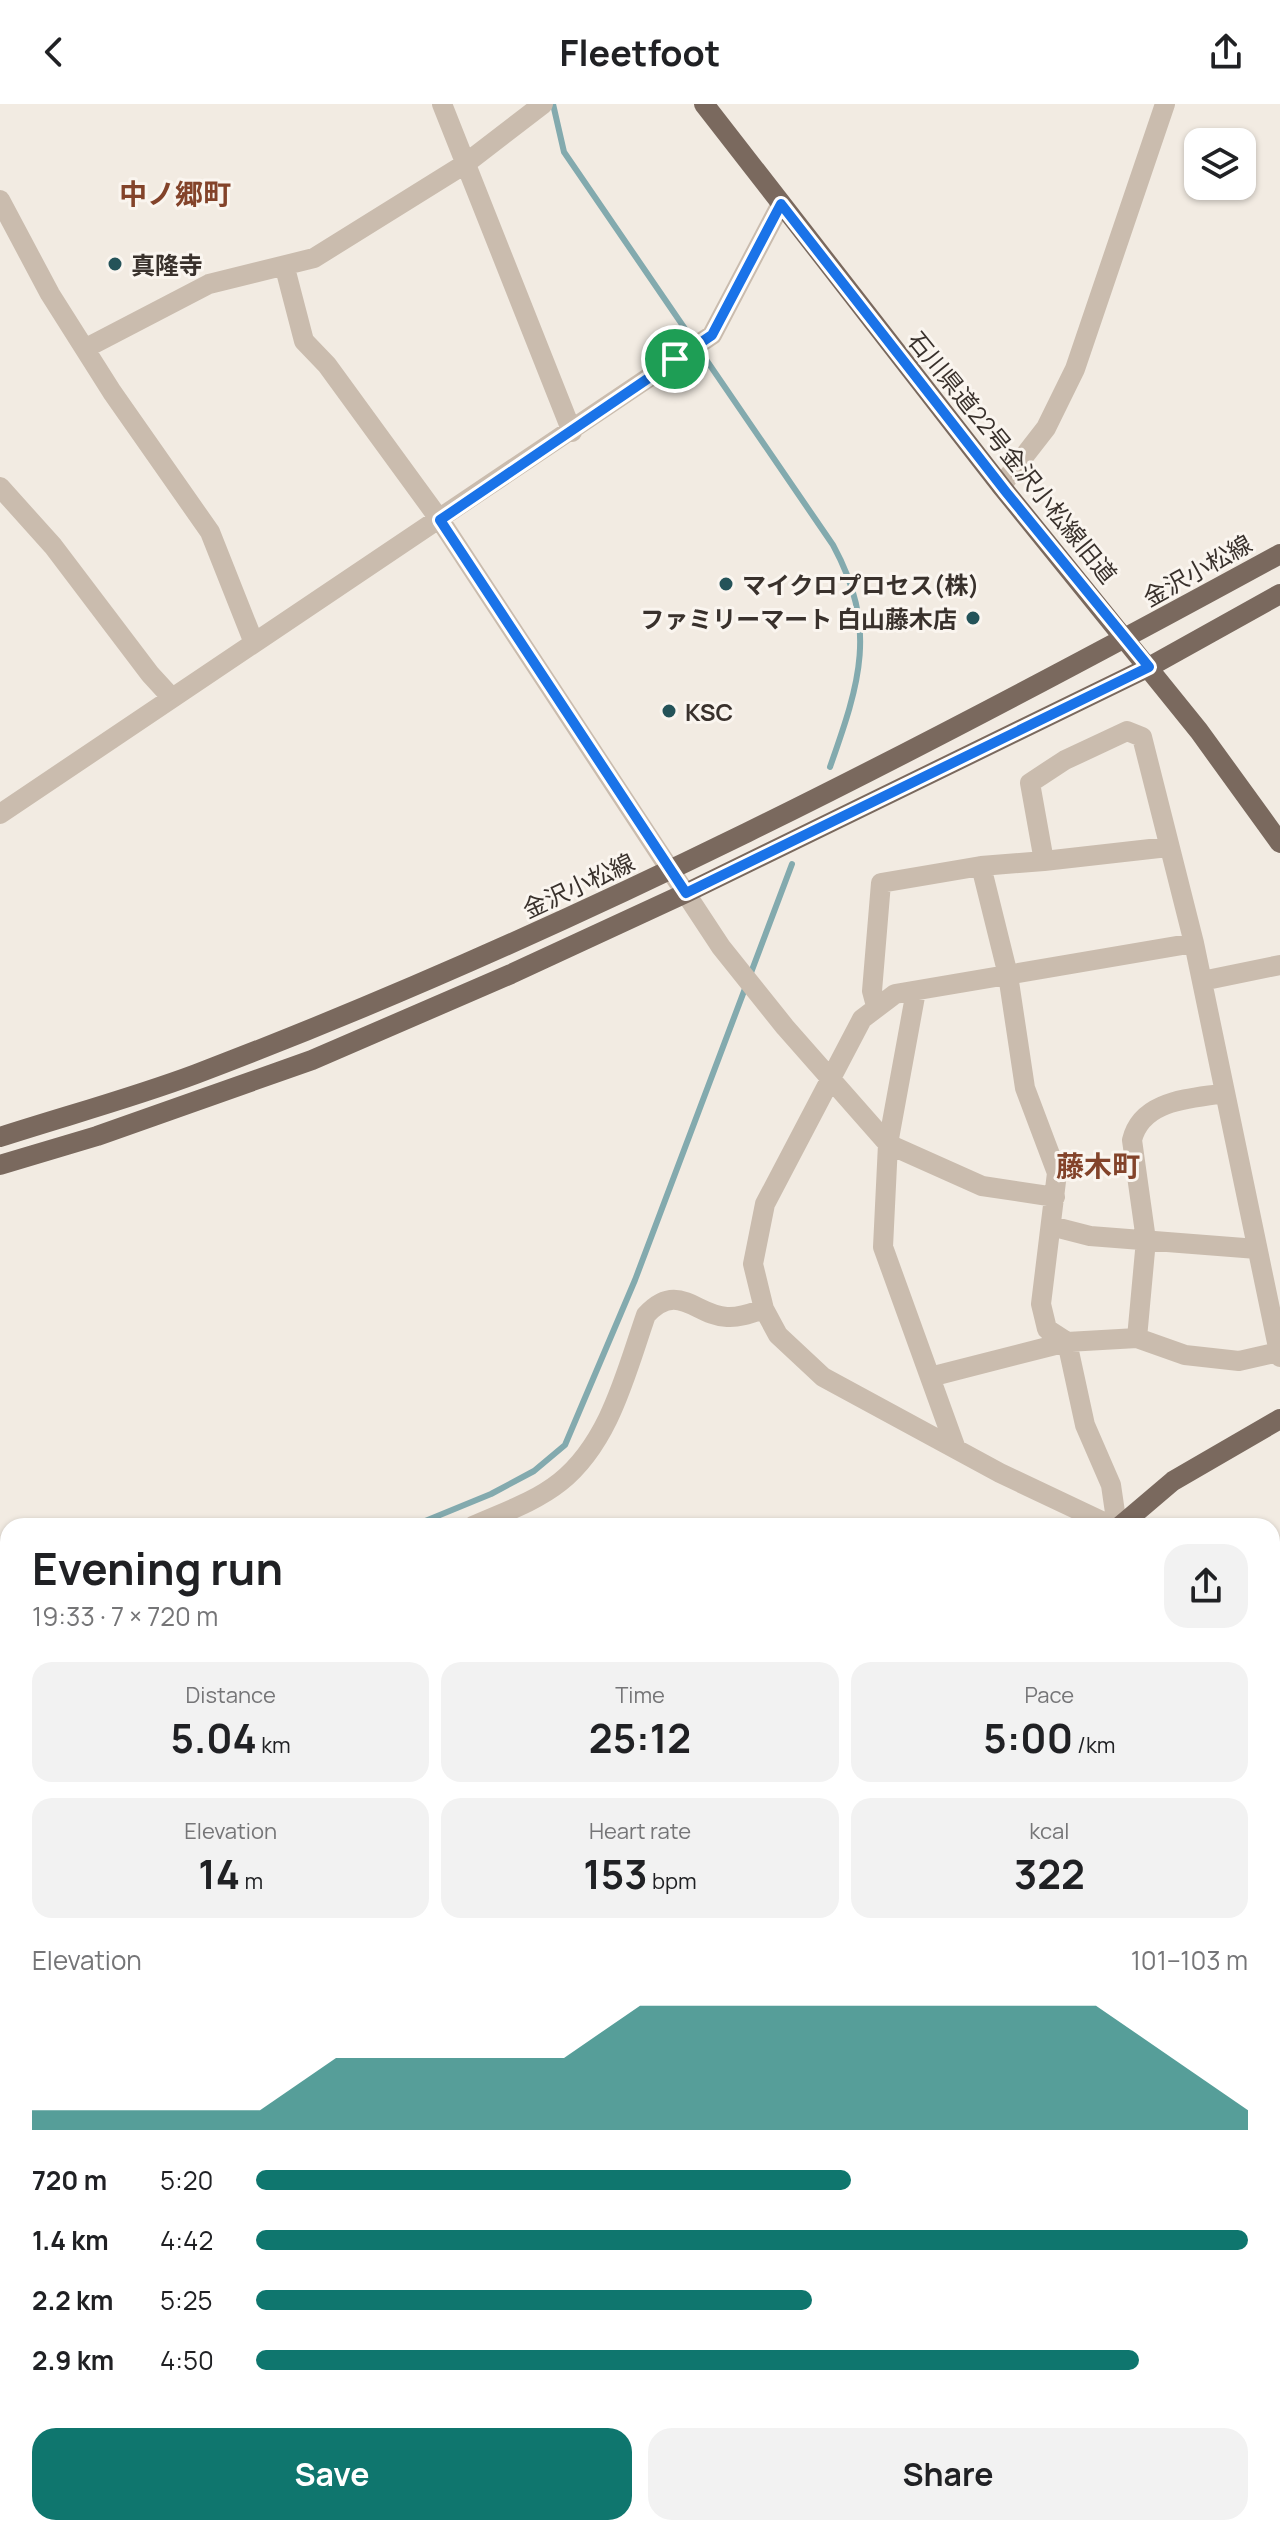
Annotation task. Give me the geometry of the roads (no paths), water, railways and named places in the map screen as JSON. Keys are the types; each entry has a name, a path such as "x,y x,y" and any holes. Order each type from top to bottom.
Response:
{"main road":[{"name":"石川県道22号金沢小松線旧道","path":"704,104 1001,486 1149,667 1280,843"},
{"name":"金沢小松線","path":"0,1137 207,1070 464,966 672,870 1126,638 1280,554"},
{"path":"0,1165 97,1136 312,1060 686,893 1149,667 1280,594"},
{"path":"1126,1518 1173,1481 1280,1419"}],"street":[{"path":"442,104 572,432"},
{"path":"1001,486 1046,428 1075,369 1165,104"},
{"path":"86,348 209,284 285,268 314,258 465,164 539,107"},
{"path":"0,200 50,294 112,392 210,532 254,643"},
{"path":"0,814 712,335 781,204"},
{"path":"285,268 304,341 327,365 440,520 732,961 831,1082 888,1144 982,1186 1055,1197"},
{"path":"0,487 53,546 150,674 172,698"},
{"path":"930,1377 1067,1342 1137,1338 1185,1355 1239,1361 1279,1355 1194,943 1142,737 1127,731 1065,760 1030,783 1044,861"},
{"path":"876,1006 872,991 881,883 981,866 1168,847"},
{"path":"981,866 1008,975 1025,1088 1057,1173 1041,1304 1047,1329 1067,1342 1085,1425 1111,1485 1115,1518"},
{"path":"1099,1518 956,1449 823,1377 778,1335 764,1309 753,1264 765,1204 862,1019 876,1006 895,994 1194,943"},
{"path":"1202,981 1280,965"},
{"path":"916,991 888,1144 883,1247 956,1449"},
{"path":"1137,1338 1146,1240 1132,1140 1134,1130 1144,1118 1165,1103 1225,1093"},
{"path":"1051,1226 1090,1236 1257,1249"},
{"path":"491,1518 533,1500 561,1482 585,1455 605,1427 646,1315 653,1307 687,1300 724,1318 764,1309"}],"waterway":[{"path":"553,104 564,152 833,545 847,575 856,603 860,655 849,708 830,767"},
{"path":"432,1518 491,1494 534,1471 565,1445 635,1280 792,864"}],"place":[{"name":"真隆寺","path":"115,264"},
{"name":"マイクロプロセス(株)","path":"726,584"},
{"name":"ファミリーマート 白山藤木店","path":"973,618"},
{"name":"KSC","path":"669,711"}],"district":[{"name":"中ノ郷町","path":"175,193"},
{"name":"藤木町","path":"1098,1165"}]}
